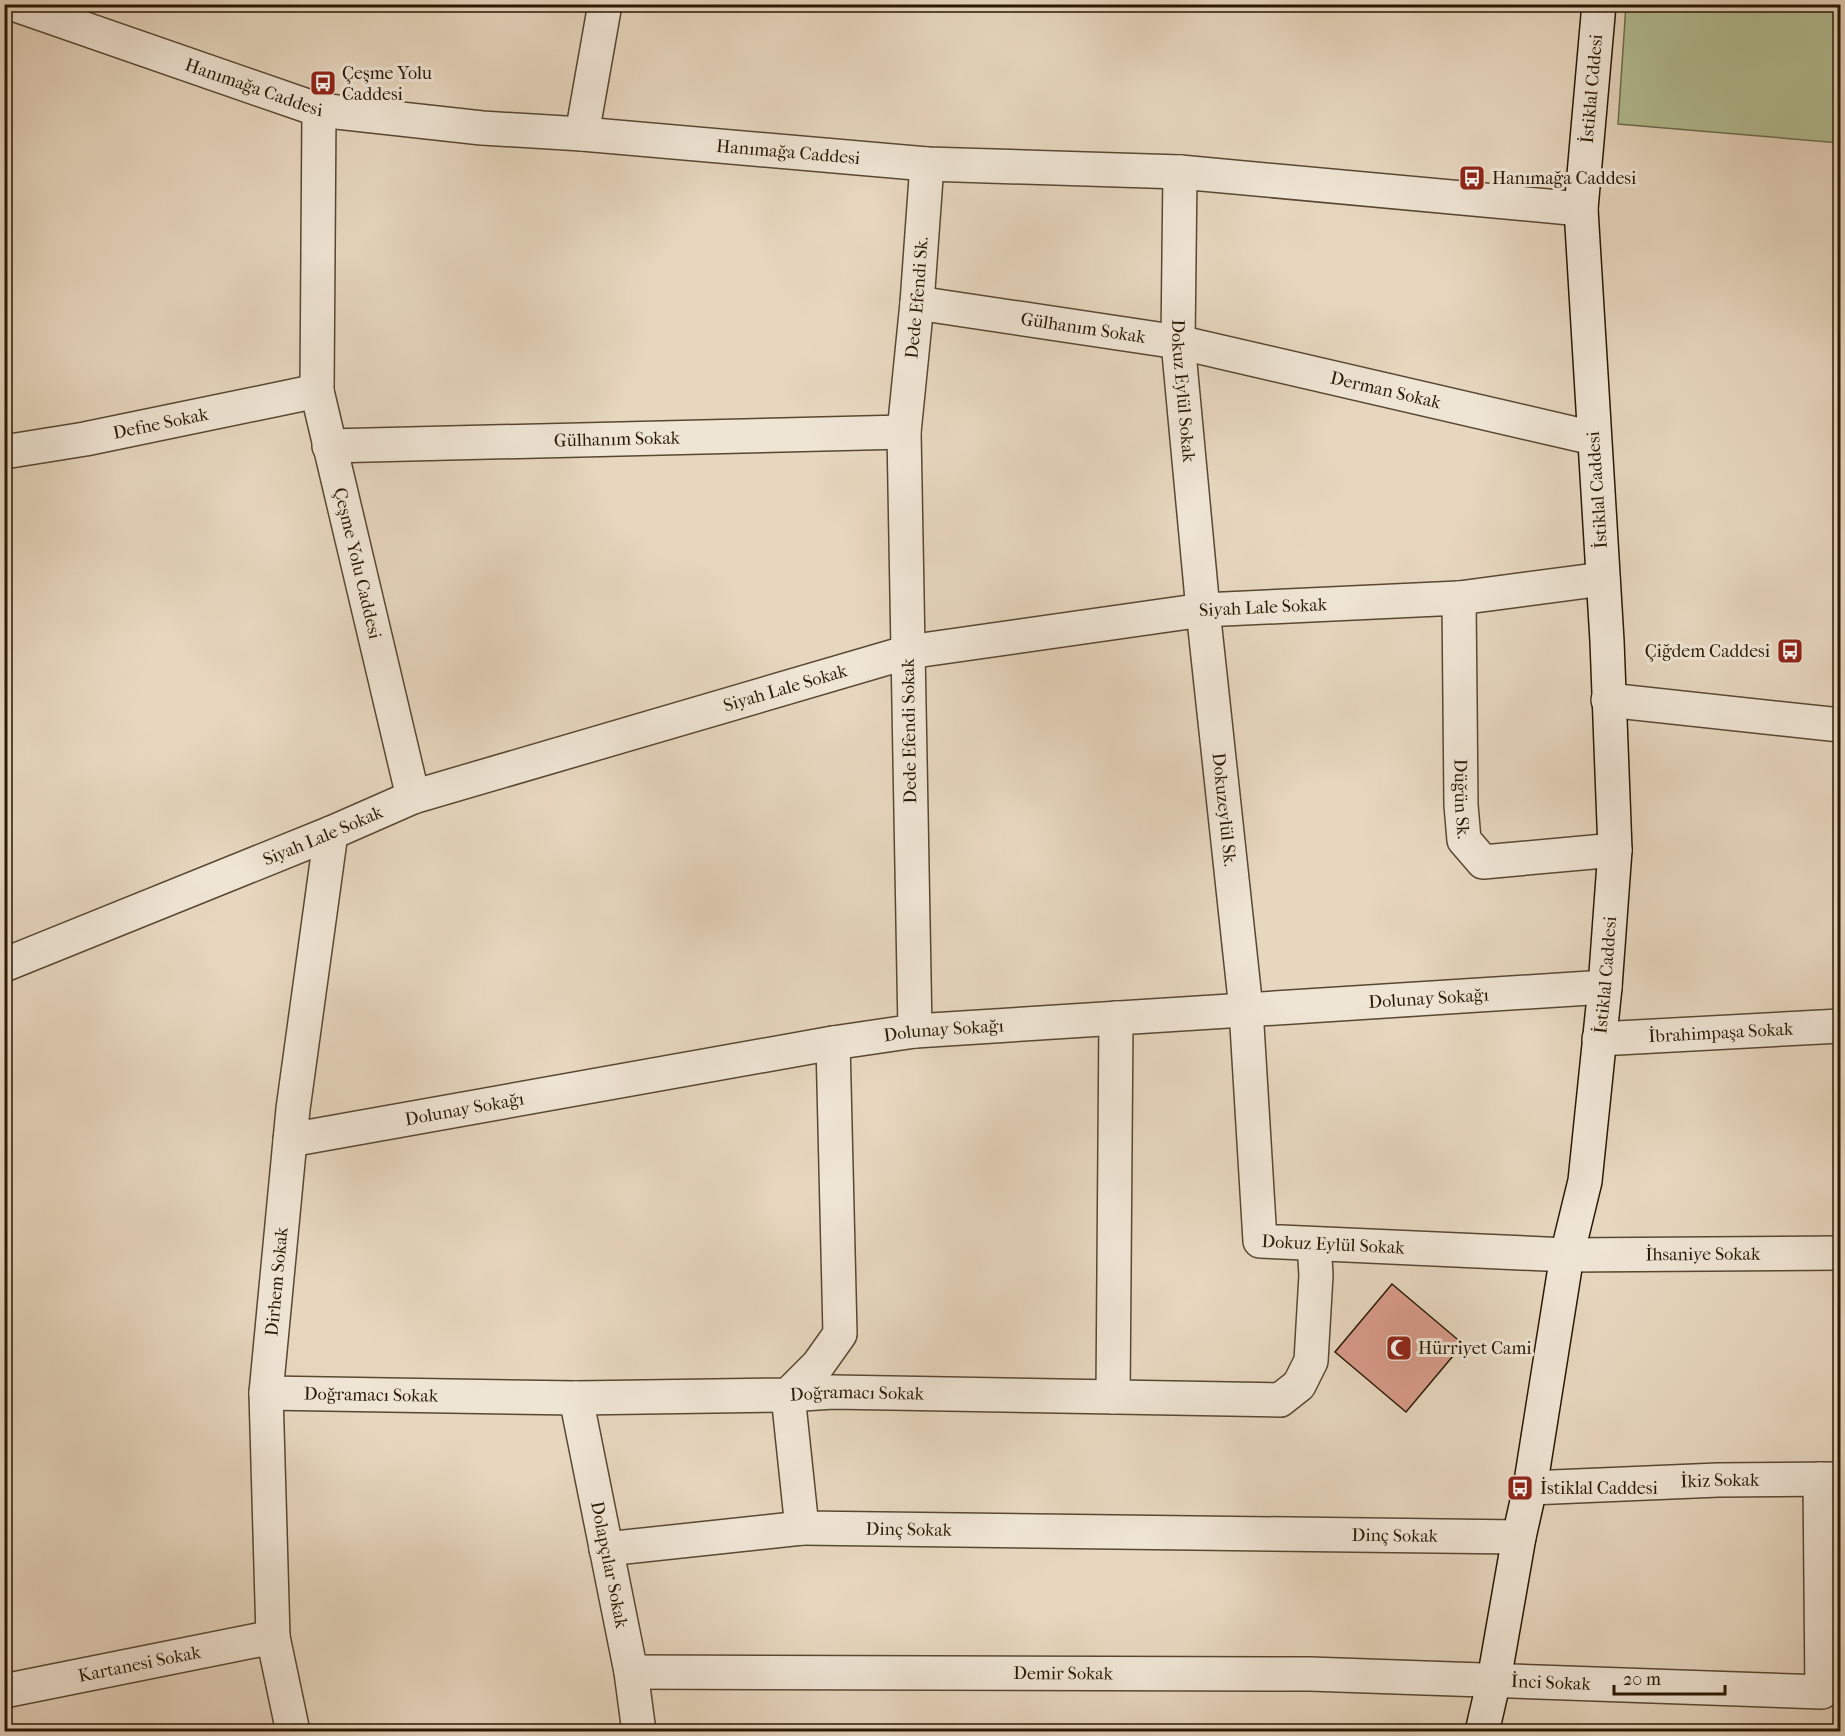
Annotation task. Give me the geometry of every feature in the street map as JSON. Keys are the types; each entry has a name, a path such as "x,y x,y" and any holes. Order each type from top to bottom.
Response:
{"street":[{"name":"Hanımağa Caddesi","path":"13,4 319,110 482,128 582,134 927,164 1180,172 1581,209"},
{"path":"582,134 605,4"},
{"name":"İstiklal Cddesi","path":"1581,209 1599,4"},
{"name":"Çeşme Yolu Caddesi","path":"319,110 317,391 413,797"},
{"name":"Dede Efendi Sk.","path":"904,432 917,303 927,164"},
{"name":"Dokuz Eylül Sokak","path":"1180,172 1178,342 1203,610"},
{"name":"İstiklal Caddesi","path":"1482,1731 1494,1680 1530,1488 1567,1255 1584,1181 1605,987 1615,850 1603,579 1581,209"},
{"name":"Gülhanım Sokak","path":"917,303 1178,342"},
{"name":"Derman Sokak","path":"1178,342 1593,438"},
{"name":"Defne Sokak","path":"4,452 85,439 317,391"},
{"name":"Gülhanım Sokak","path":"329,446 904,432"},
{"name":"Dede Efendi Sokak","path":"904,432 915,1031"},
{"name":"Siyah Lale Sokak","path":"4,965 331,833 413,797 908,652 1203,610 1459,598 1603,579"},
{"name":"Düğün Sk.","path":"1459,598 1461,805 1464,840 1484,862 1615,850"},
{"name":"Dokuzeylül Sk.","path":"1203,610 1246,1009"},
{"path":"1608,700 1825,723 1840,708"},
{"name":"Dirhem Sokak","path":"292,1731 273,1637 266,1393 290,1140 331,833"},
{"name":"Dolunay Sokağı","path":"290,1140 833,1043 915,1031 1605,987"},
{"name":"Dokuz Eylül Sokak","path":"1246,1009 1260,1241 1567,1255"},
{"path":"1113,1397 1116,1018"},
{"name":"İbrahimpaşa Sokak","path":"1599,1040 1840,1026"},
{"path":"802,1528 788,1395 819,1365 840,1334 833,1043"},
{"name":"Doğramacı Sokak","path":"266,1393 576,1398 788,1395 833,1392 1280,1400 1299,1385 1311,1361 1316,1275 1314,1244"},
{"name":"İhsaniye Sokak","path":"1567,1255 1840,1253"},
{"name":"Dolapçılar Sokak","path":"576,1398 631,1672 639,1731"},
{"path":"1830,1479 1831,1654"},
{"name":"İkiz Sokak","path":"1530,1488 1718,1480 1830,1479"},
{"name":"Dinç Sokak","path":"606,1548 802,1528 1519,1537"},
{"name":"Kartanesi Sokak","path":"4,1691 273,1637"},
{"name":"İnci Sokak","path":"1494,1680 1822,1692 1831,1654"},
{"name":"Demir Sokak","path":"631,1672 1310,1674 1494,1680"}],"green space":[{"path":"1626,5 1840,5 1840,143 1618,124"}],"building":[{"name":"Hürriyet Cami","path":"1392,1284 1463,1344 1406,1412 1335,1352"}],"place":[{"name":"Çeşme Yolu Caddesi","path":"323,83"},
{"name":"Hanımağa Caddesi","path":"1472,178"},
{"name":"Çiğdem Caddesi","path":"1790,651"},
{"name":"Hürriyet Cami","path":"1399,1348"},
{"name":"İstiklal Caddesi","path":"1520,1488"}]}
